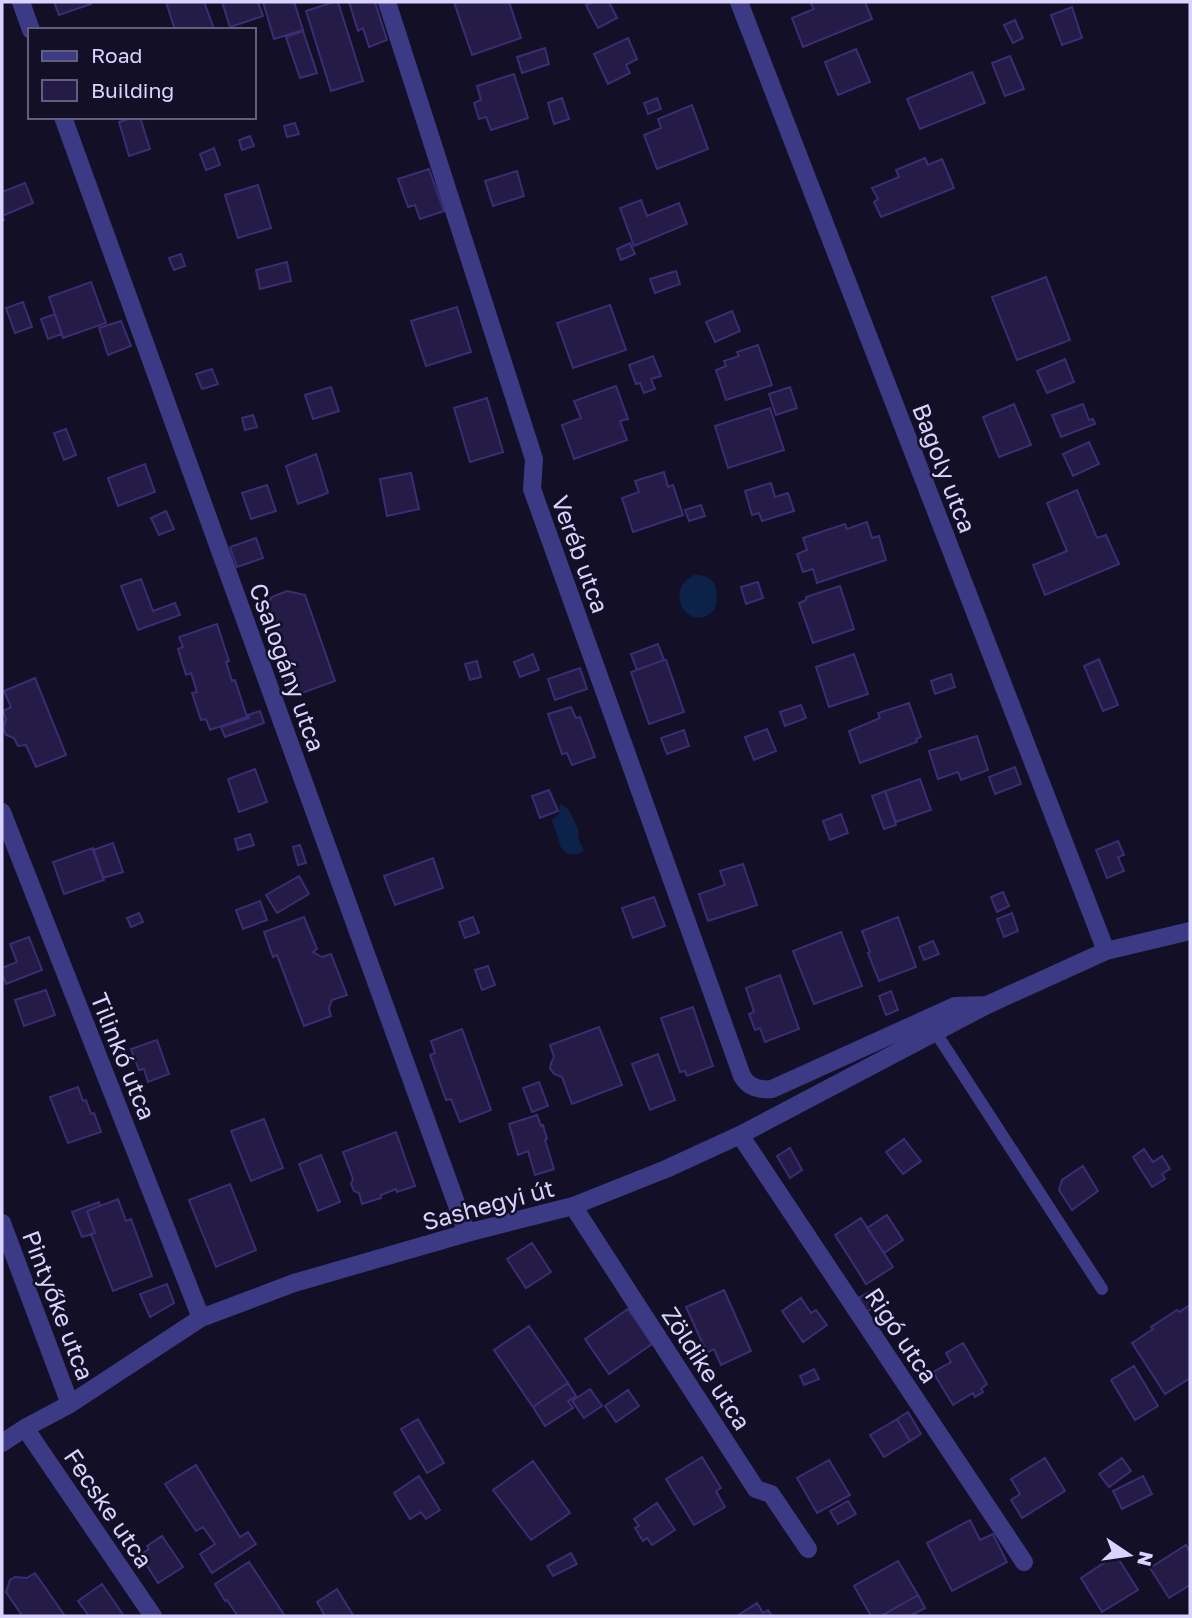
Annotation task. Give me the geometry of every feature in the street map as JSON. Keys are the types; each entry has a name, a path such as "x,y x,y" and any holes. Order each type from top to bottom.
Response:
{"street":[{"path":"21,2 30,28"},
{"name":"Veréb utca","path":"387,2 534,458 532,489 742,1076"},
{"name":"Bagoly utca","path":"739,2 1106,951"},
{"name":"Csalogány utca","path":"64,119 467,1233"},
{"name":"Tilinkó utca","path":"2,812 201,1318"},
{"name":"Sashegyi út","path":"2,1443 70,1404 201,1318 294,1283 467,1233 573,1206 666,1169 740,1135 987,1005 1106,951 1190,931"},
{"name":"Sashegyi út","path":"742,1076 746,1083 754,1088 772,1090 955,1006 987,1005"},
{"name":"Rigó utca","path":"740,1135 1024,1562"},
{"name":"Zöldike utca","path":"573,1206 756,1489 771,1494 808,1549"},
{"name":"Pintyőke utca","path":"2,1223 70,1404"},
{"name":"Fecske utca","path":"25,1428 153,1616"}],"lane":[{"path":"936,1033 1102,1289"}],"water":[{"path":"694,575 708,578 715,585 715,609 706,616 689,615 680,600 684,582"},
{"path":"560,804 568,809 579,831 578,838 584,851 582,852 570,854 561,847 552,820 559,814"}],"building":[{"path":"54,2 90,2 91,4 59,15"},
{"path":"166,2 204,2 214,28 174,28"},
{"path":"222,2 258,2 263,16 230,27"},
{"path":"263,2 294,2 303,30 274,39"},
{"path":"338,2 363,81 331,91 306,11"},
{"path":"349,2 375,2 387,40 369,47 363,28 358,31"},
{"path":"454,2 509,2 521,38 472,55"},
{"path":"609,2 617,18 598,28 586,5"},
{"path":"810,2 865,2 872,19 803,47 792,18 814,9"},
{"path":"1072,7 1082,38 1062,45 1051,15"},
{"path":"1015,20 1023,38 1013,43 1004,25"},
{"path":"303,31 317,73 300,78 286,37"},
{"path":"628,38 637,59 626,65 630,73 608,84 594,54"},
{"path":"545,48 549,64 522,73 517,57"},
{"path":"856,49 870,82 838,95 825,62"},
{"path":"1010,56 1024,89 1005,96 992,63"},
{"path":"972,72 985,103 920,129 907,99"},
{"path":"514,74 528,118 491,130 486,117 479,119 474,103 481,100 477,86"},
{"path":"562,98 569,119 554,124 548,103"},
{"path":"657,98 661,109 648,114 644,103"},
{"path":"692,105 708,149 657,169 644,135 661,128 658,119"},
{"path":"141,119 150,149 129,156 119,122"},
{"path":"295,123 299,134 287,137 284,126"},
{"path":"250,136 254,146 242,150 239,140"},
{"path":"214,148 220,165 206,170 200,154"},
{"path":"925,158 928,165 942,159 954,188 881,217 874,202 878,199 872,188 899,177 896,170"},
{"path":"429,169 444,211 420,219 415,205 408,207 398,179"},
{"path":"517,171 524,196 493,206 485,181"},
{"path":"25,183 33,203 2,216 2,192"},
{"path":"258,185 271,228 238,238 225,195"},
{"path":"641,200 647,216 679,203 687,224 634,246 620,208"},
{"path":"630,243 635,254 621,260 617,249"},
{"path":"181,254 185,266 174,270 169,258"},
{"path":"287,262 291,281 260,289 256,270"},
{"path":"676,271 680,284 655,293 650,279"},
{"path":"1046,277 1070,340 1017,360 992,297"},
{"path":"91,282 106,323 63,338 49,297"},
{"path":"23,302 32,327 15,333 6,308"},
{"path":"610,305 626,350 573,368 557,323"},
{"path":"457,307 471,352 426,366 411,321"},
{"path":"732,311 740,331 715,342 706,322"},
{"path":"55,314 62,334 48,339 41,319"},
{"path":"121,321 131,346 108,355 99,328"},
{"path":"758,345 772,385 726,400 716,370 726,366 724,361 739,356 737,352"},
{"path":"653,356 661,376 651,379 655,389 644,393 640,383 636,384 629,365"},
{"path":"1065,359 1074,382 1047,393 1037,371"},
{"path":"212,369 218,384 202,389 196,374"},
{"path":"616,386 628,419 620,421 627,440 574,459 562,425 581,418 574,401"},
{"path":"331,387 339,411 313,419 305,395"},
{"path":"790,387 797,408 776,415 769,394"},
{"path":"487,398 503,452 470,462 454,408"},
{"path":"1014,404 1031,445 999,457 983,417"},
{"path":"1083,404 1089,420 1093,419 1095,424 1061,437 1052,415"},
{"path":"770,408 784,450 728,468 715,426"},
{"path":"253,415 257,427 245,430 242,418"},
{"path":"66,429 76,455 64,460 54,433"},
{"path":"1089,442 1099,464 1073,476 1063,454"},
{"path":"316,454 328,493 298,504 286,466"},
{"path":"145,464 155,492 118,506 108,478"},
{"path":"664,472 668,487 673,485 683,515 633,532 622,498 639,492 635,481"},
{"path":"411,473 419,509 387,516 380,479"},
{"path":"771,483 775,497 788,493 794,511 762,521 759,513 752,515 745,491"},
{"path":"267,485 276,511 251,519 242,493"},
{"path":"1077,490 1097,538 1106,535 1119,564 1045,595 1033,565 1067,551 1047,503"},
{"path":"701,505 705,516 689,521 685,510"},
{"path":"166,511 174,529 159,535 151,518"},
{"path":"867,522 872,538 879,536 886,560 817,583 813,569 803,572 797,554 807,550 803,538 845,524 847,529"},
{"path":"256,538 263,558 237,567 230,547"},
{"path":"141,579 153,611 175,603 180,615 138,630 121,586"},
{"path":"758,582 763,598 746,604 741,587"},
{"path":"840,586 854,629 813,643 799,603 806,600 806,597"},
{"path":"287,591 305,595 335,681 291,697 261,613 272,597"},
{"path":"217,624 229,661 226,662 232,681 235,680 247,717 210,730 206,719 201,720 192,693 197,692 191,673 186,675 178,649 183,647 179,637"},
{"path":"658,644 664,660 637,670 631,654"},
{"path":"533,654 539,670 520,677 514,662"},
{"path":"854,654 868,694 829,707 816,667"},
{"path":"1099,659 1118,705 1103,711 1084,666"},
{"path":"664,660 684,712 649,724 631,672"},
{"path":"477,661 481,677 470,680 465,664"},
{"path":"580,668 587,689 555,700 548,679"},
{"path":"951,674 955,687 935,694 931,681"},
{"path":"35,678 66,755 36,767 26,745 18,746 14,738 6,735 3,728 6,719 3,711 11,707 4,691"},
{"path":"909,703 921,737 916,739 917,742 860,763 849,731 880,718 878,713"},
{"path":"801,705 806,718 785,726 780,712"},
{"path":"571,707 576,718 580,717 595,757 572,765 567,753 562,754 548,714"},
{"path":"260,711 264,723 225,737 221,727 249,718 248,715"},
{"path":"767,729 776,751 754,760 745,737"},
{"path":"684,730 689,746 667,754 661,738"},
{"path":"977,736 988,770 961,780 958,772 938,779 929,751"},
{"path":"1015,767 1021,784 995,794 989,777"},
{"path":"255,769 267,802 239,812 228,779"},
{"path":"920,779 931,810 896,822 885,791"},
{"path":"549,790 558,811 540,818 532,796"},
{"path":"885,791 896,825 884,829 872,796"},
{"path":"841,814 848,833 830,840 823,821"},
{"path":"250,834 254,845 238,850 235,839"},
{"path":"1118,841 1124,855 1118,857 1124,871 1107,878 1096,850"},
{"path":"113,843 123,872 103,878 93,850"},
{"path":"300,845 306,863 298,865 293,847"},
{"path":"93,848 104,880 64,894 53,862"},
{"path":"433,858 443,888 395,905 384,876"},
{"path":"743,864 757,905 708,921 699,894 725,885 720,871"},
{"path":"299,876 309,894 277,913 266,895"},
{"path":"1003,892 1009,906 997,912 991,897"},
{"path":"654,897 665,926 633,938 622,908"},
{"path":"260,901 267,920 243,929 236,910"},
{"path":"139,913 143,922 131,927 127,918"},
{"path":"1012,913 1018,931 1004,937 997,919"},
{"path":"304,917 317,949 313,952 322,957 331,954 347,995 332,1000 329,1008 331,1016 304,1026 277,955 273,957 264,932"},
{"path":"473,917 479,933 465,938 459,922"},
{"path":"898,917 916,967 879,981 862,931"},
{"path":"841,932 862,986 814,1004 793,951"},
{"path":"29,937 42,970 6,984 2,968 17,962 10,944"},
{"path":"933,941 939,954 924,960 919,947"},
{"path":"488,966 495,985 482,990 475,970"},
{"path":"780,975 799,1029 765,1042 760,1028 755,1030 749,1014 754,1012 746,988"},
{"path":"46,990 55,1015 24,1026 15,1000"},
{"path":"891,991 898,1010 886,1015 879,996"},
{"path":"693,1007 713,1066 687,1076 685,1071 680,1072 661,1018"},
{"path":"599,1027 622,1085 572,1104 562,1077 554,1074 550,1068 554,1057 550,1045"},
{"path":"462,1029 491,1110 460,1122 451,1099 446,1100 430,1055 435,1053 431,1041"},
{"path":"157,1040 169,1074 148,1082 144,1069 139,1070 131,1049"},
{"path":"658,1054 675,1100 650,1110 632,1064"},
{"path":"539,1082 548,1106 532,1112 523,1088"},
{"path":"78,1087 91,1114 94,1113 101,1132 68,1143 50,1097"},
{"path":"537,1115 541,1126 543,1125 554,1169 535,1175 528,1151 518,1155 509,1124"},
{"path":"264,1119 283,1168 251,1181 231,1131"},
{"path":"396,1132 415,1186 397,1192 396,1189 381,1195 381,1198 362,1204 359,1193 354,1191 351,1184 353,1179 343,1152"},
{"path":"904,1139 921,1161 903,1174 886,1152"},
{"path":"790,1148 802,1170 790,1178 777,1156"},
{"path":"1144,1149 1153,1162 1162,1156 1170,1169 1162,1174 1165,1179 1152,1187 1133,1157"},
{"path":"321,1155 340,1202 318,1211 299,1164"},
{"path":"1083,1166 1098,1191 1072,1210 1059,1190 1062,1180"},
{"path":"230,1184 256,1250 216,1267 189,1200"},
{"path":"118,1199 126,1221 131,1219 152,1276 113,1291 91,1234 95,1233 87,1211"},
{"path":"99,1202 100,1206 87,1211 95,1233 82,1237 72,1212"},
{"path":"887,1215 903,1240 884,1253 867,1228"},
{"path":"861,1218 893,1267 866,1284 835,1235"},
{"path":"532,1243 551,1272 526,1288 507,1259"},
{"path":"167,1284 174,1303 150,1317 140,1294"},
{"path":"877,1288 884,1302 866,1312 858,1298"},
{"path":"724,1290 751,1351 721,1365 714,1349 707,1353 686,1307"},
{"path":"801,1298 811,1313 816,1310 827,1325 803,1342 782,1311"},
{"path":"1190,1305 1190,1378 1165,1394 1132,1343 1153,1329 1151,1327"},
{"path":"628,1309 652,1344 609,1374 585,1339"},
{"path":"529,1326 568,1383 533,1407 494,1350"},
{"path":"963,1343 987,1384 981,1389 983,1392 975,1397 973,1393 953,1405 933,1372 951,1362 946,1353"},
{"path":"1134,1366 1158,1406 1135,1420 1111,1380"},
{"path":"814,1369 819,1379 804,1385 800,1376"},
{"path":"568,1383 576,1396 568,1401 573,1408 545,1426 533,1407"},
{"path":"590,1389 602,1406 584,1418 572,1401"},
{"path":"628,1390 639,1406 616,1422 605,1406"},
{"path":"908,1412 921,1434 910,1441 897,1419"},
{"path":"418,1419 444,1463 427,1473 401,1429"},
{"path":"897,1419 910,1441 884,1457 870,1435"},
{"path":"702,1457 721,1488 716,1491 725,1507 694,1525 666,1479"},
{"path":"1045,1458 1065,1491 1022,1518 1011,1500 1020,1494 1011,1479"},
{"path":"1122,1458 1131,1471 1109,1487 1099,1474"},
{"path":"829,1460 850,1495 817,1513 797,1478"},
{"path":"533,1461 570,1513 531,1540 493,1490"},
{"path":"196,1465 240,1537 248,1532 256,1544 212,1573 200,1554 215,1544 203,1527 196,1531 165,1484"},
{"path":"419,1476 440,1510 426,1519 421,1512 410,1519 394,1493"},
{"path":"1143,1476 1152,1494 1122,1509 1113,1491"},
{"path":"848,1501 856,1514 838,1524 830,1511"},
{"path":"657,1503 675,1530 652,1545 647,1538 643,1541 635,1528 639,1526 634,1519"},
{"path":"970,1520 980,1540 993,1534 1007,1562 952,1591 927,1543"},
{"path":"162,1536 183,1567 158,1583 140,1555 149,1549 147,1546"},
{"path":"1186,1545 1190,1552 1190,1585 1169,1598 1150,1568"},
{"path":"571,1553 577,1564 553,1576 547,1566"},
{"path":"1116,1555 1138,1590 1102,1612 1081,1578"},
{"path":"898,1561 918,1595 881,1616 871,1616 854,1586"},
{"path":"249,1562 285,1616 235,1616 237,1615 227,1600 225,1601 215,1584"},
{"path":"35,1573 65,1616 21,1616 6,1592 10,1580 15,1577 27,1578"},
{"path":"102,1584 124,1616 89,1616 78,1601"},
{"path":"337,1589 353,1615 325,1616 317,1602"},
{"path":"918,1595 925,1608 910,1616 881,1616"},
{"path":"757,1603 763,1613 768,1610 772,1616 737,1616"}]}
